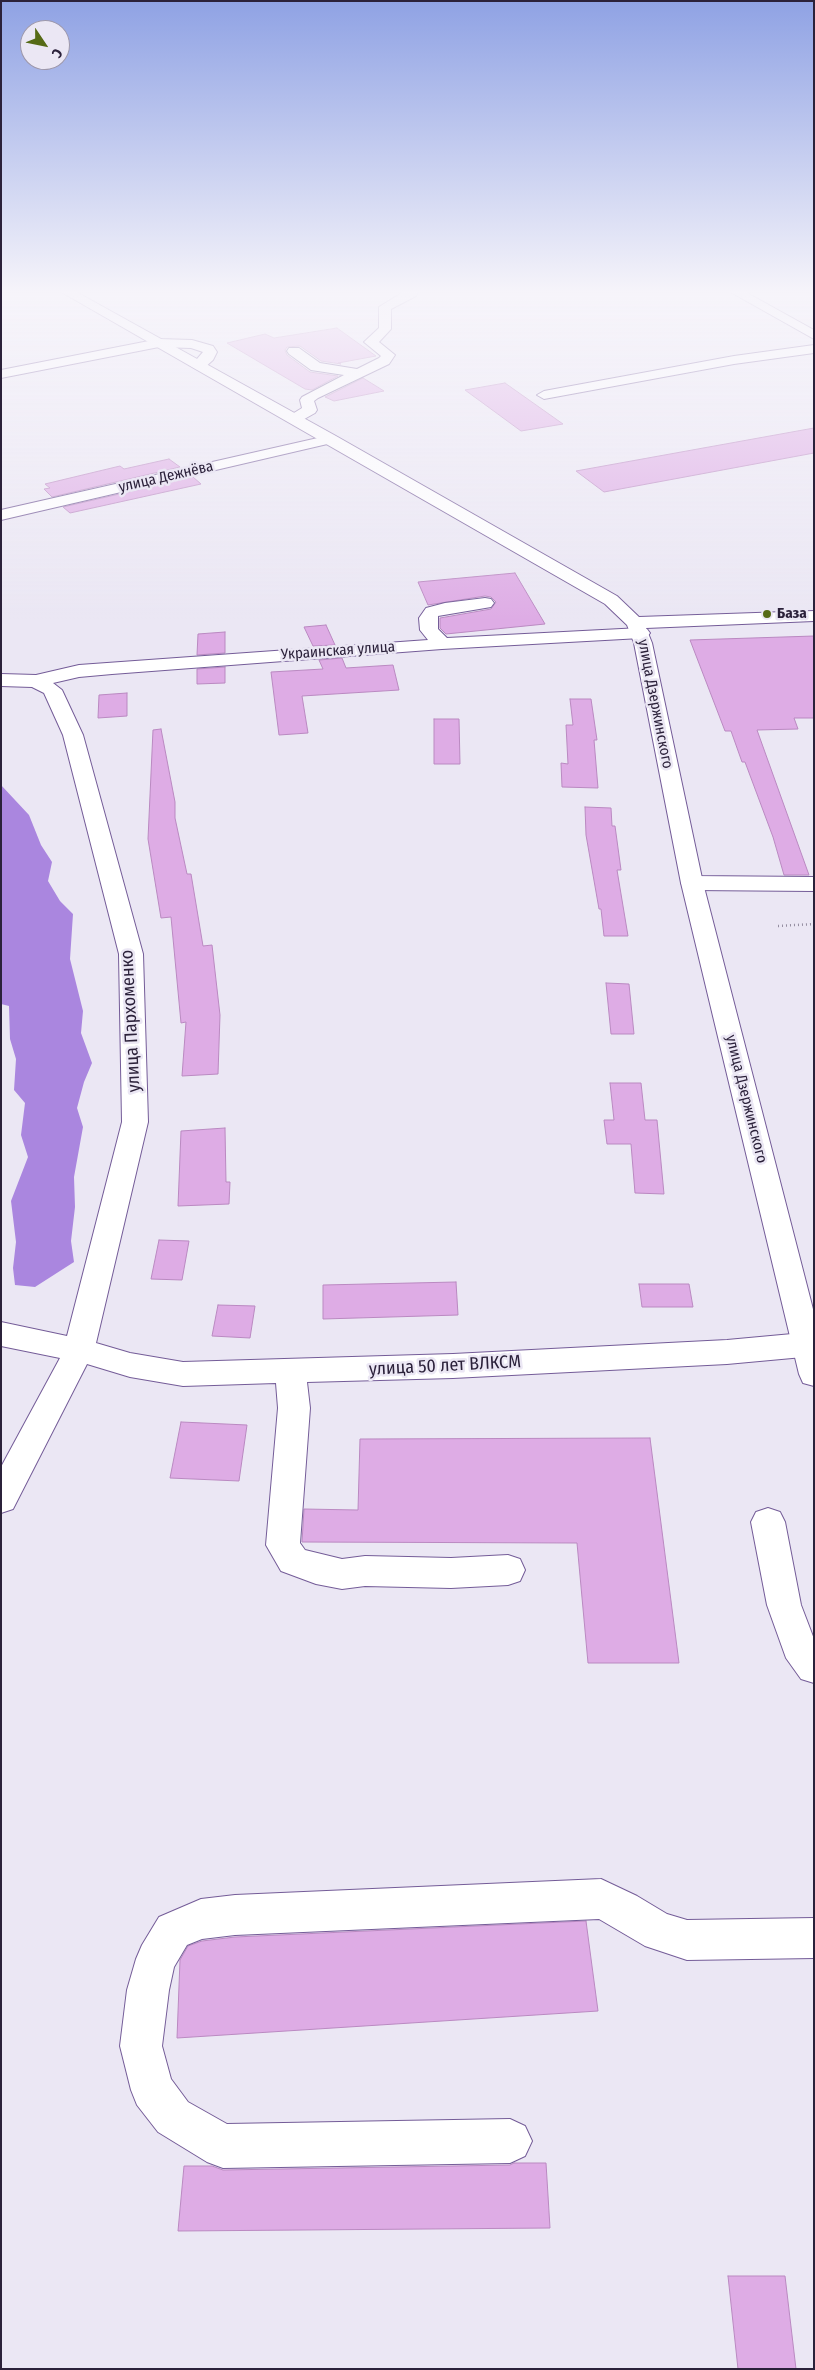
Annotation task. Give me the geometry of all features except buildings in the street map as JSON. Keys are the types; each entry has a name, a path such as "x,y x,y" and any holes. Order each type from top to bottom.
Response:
{"main road":[{"name":"улица Дзержинского","path":"260,400 611,600 638,628 692,883 810,1344 814,1374"},
{"path":"294,418 310,410 308,400"},
{"name":"улица Дежнёва","path":"5,510 331,439"},
{"path":"442,644 429,630 428,618 432,612 445,608 486,603"},
{"name":"Украинская улица","path":"36,681 79,671 112,668 814,616"},
{"path":"1,680 36,681"},
{"name":"улица Пархоменко","path":"1,1499 79,1350 135,1122 131,954 73,735 52,690 36,681"},
{"path":"692,883 814,884"},
{"path":"1,1334 79,1350"},
{"name":"улица 50 лет ВЛКСМ","path":"79,1350 130,1365 183,1374 290,1373 717,1352 810,1344"},
{"path":"290,1373 294,1408 283,1544 293,1561 316,1569 342,1574 365,1571 451,1572 508,1570"},
{"path":"768,1522 784,1605 799,1647 814,1667"},
{"path":"510,2142 223,2146 173,2117 152,2090 141,2046 148,1990 156,1959 173,1931 201,1919 235,1915 601,1899 659,1932 687,1940 814,1938"}],"path":[{"path":"778,926 814,924"}],"shaded area":[{"path":"1,785 29,815 41,845 52,862 48,881 60,901 73,914 70,959 83,1011 81,1033 92,1063 84,1082 77,1108 83,1127 74,1177 75,1207 71,1241 74,1262 35,1287 15,1285 13,1268 16,1242 11,1201 28,1157 21,1135 25,1103 14,1090 16,1059 10,1039 9,1006 1,1004"}],"place":[{"name":"База","path":"767,614"}]}
